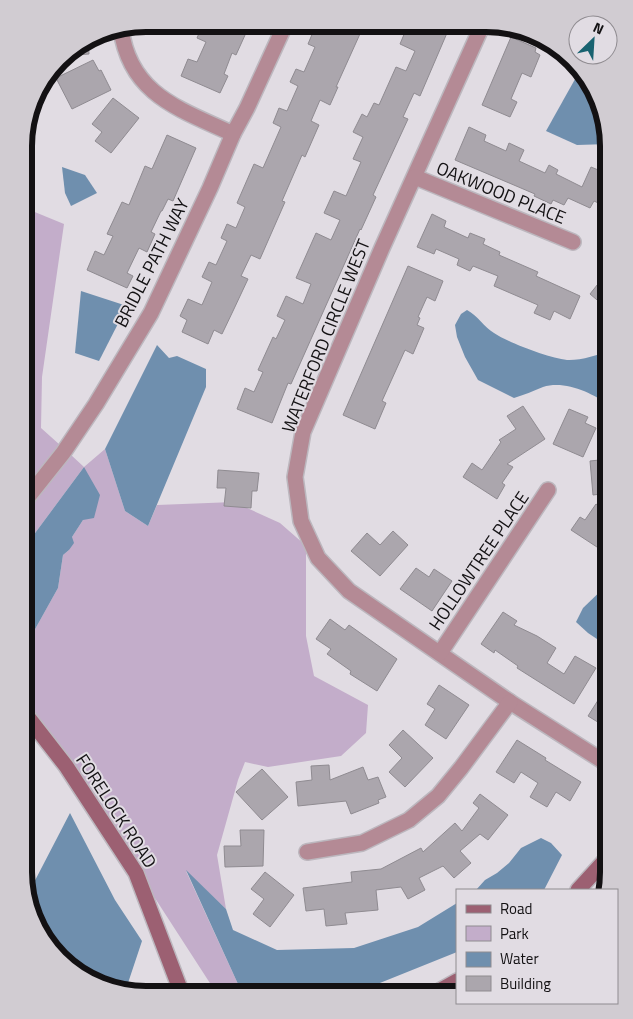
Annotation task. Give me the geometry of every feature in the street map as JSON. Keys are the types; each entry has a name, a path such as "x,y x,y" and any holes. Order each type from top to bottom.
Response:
{"street":[{"name":"BRIDLE PATH WAY","path":"32,492 63,453 96,404 151,313 281,32"},
{"name":"WATERFORD CIRCLE WEST","path":"479,32 382,248 303,432 295,477 301,521 318,558 349,592 510,702 600,759"},
{"path":"121,35 130,64 139,78 156,94 181,109 233,134"},
{"name":"OAKWOOD PLACE","path":"415,177 573,242"},
{"name":"HOLLOWTREE PLACE","path":"440,653 548,490"},
{"path":"307,852 362,843 409,820 438,796 510,702"},
{"name":"FORELOCK ROAD","path":"32,722 66,766 136,873 179,986"},
{"path":"579,889 600,866"}],"green space":[{"path":"32,211 64,224 42,377 41,428 60,445 32,481"},
{"path":"105,449 125,511 148,526 157,505 234,502 280,523 304,544 306,550 306,636 314,676 368,705 366,733 341,756 268,767 245,762 238,780 217,855 226,909 186,871 239,986 212,986 151,892 143,869 72,761 32,710 32,635 58,588 63,555 69,550 72,537 83,520 84,467"},
{"path":"70,454 84,467 32,537 32,503"}],"water":[{"path":"577,76 592,103 598,124 600,144 577,145 546,131"},
{"path":"62,167 85,175 97,193 71,206 65,193"},
{"path":"81,291 127,306 99,361 75,353"},
{"path":"467,310 490,331 519,345 550,356 577,360 600,354 600,399 578,389 560,385 543,387 514,398 478,380 465,357 457,337 455,325 461,314"},
{"path":"157,345 169,358 177,356 206,369 206,387 148,526 125,511 105,449"},
{"path":"84,467 100,495 94,518 83,520 72,537 74,543 63,555 58,588 32,635 32,537"},
{"path":"600,592 600,641 576,622 583,608"},
{"path":"70,813 115,900 142,941 127,985 103,978 89,971 66,953 56,942 41,916 33,885"},
{"path":"541,838 551,843 562,855 545,889 477,889 485,880 509,863 521,848"},
{"path":"186,870 226,909 233,930 277,950 354,948 418,927 456,904 456,952 372,986 239,986"}],"building":[{"path":"200,32 246,32 236,55 232,53 224,74 228,76 220,93 181,76 188,59 197,62 206,42 197,38"},
{"path":"313,32 361,32 330,105 320,100 311,121 319,125 305,157 302,155 282,201 285,202 260,259 251,255 241,276 248,279 222,334 214,330 208,344 182,332 187,320 180,316 188,299 202,305 212,282 202,277 209,262 216,265 227,241 221,238 227,224 236,228 245,207 237,203 254,164 263,168 281,127 273,123 279,108 287,111 298,86 290,82 296,69 304,72 315,47 308,44"},
{"path":"405,32 447,32 420,96 414,93 403,117 408,119 373,195 376,197 291,384 288,383 272,423 237,409 245,388 254,392 263,372 258,370 273,337 276,339 285,320 277,316 286,296 303,304 311,284 296,278 316,233 331,240 340,220 324,213 334,191 346,196 361,162 353,159 363,137 353,132 362,114 367,117 374,103 379,105 396,67 406,71 415,51 400,44"},
{"path":"511,37 536,48 535,52 540,55 531,77 522,73 511,99 517,102 510,117 482,105"},
{"path":"89,48 89,54 79,55"},
{"path":"93,60 99,71 101,70 111,90 72,109 56,78"},
{"path":"113,98 139,118 111,153 95,141 102,132 92,124"},
{"path":"469,127 486,135 484,141 506,151 509,143 524,150 519,161 545,173 549,165 558,170 556,174 582,187 591,167 600,171 600,204 594,201 590,208 568,198 564,205 553,200 551,204 534,196 535,194 455,160"},
{"path":"167,135 196,148 173,201 168,199 151,232 155,234 147,252 139,248 127,273 133,276 127,288 87,270 95,251 104,255 113,236 107,234 122,202 129,205 145,166 152,169"},
{"path":"432,214 446,221 444,227 468,238 470,233 485,239 483,244 500,252 499,255 538,272 536,276 580,296 570,319 554,311 550,320 534,313 538,305 494,286 498,276 473,266 470,271 457,265 459,259 436,249 434,254 417,247"},
{"path":"408,266 443,281 435,301 427,297 418,317 420,318 417,325 424,328 413,354 405,350 382,401 386,403 375,429 343,415"},
{"path":"600,281 600,302 590,294"},
{"path":"523,406 545,439 507,464 513,467 502,483 505,485 497,499 463,477 472,463 482,470 501,442 499,440 516,429 507,416"},
{"path":"569,409 588,417 585,423 596,428 583,457 553,444"},
{"path":"600,460 600,494 593,495 590,461"},
{"path":"218,470 259,473 257,491 252,491 251,508 224,506 226,488 217,488"},
{"path":"596,504 600,507 600,549 571,530 580,517 585,520"},
{"path":"393,531 408,545 380,576 351,551 367,533 380,545"},
{"path":"416,568 429,577 434,569 452,581 432,611 400,589"},
{"path":"503,612 517,621 514,625 556,648 547,663 564,674 575,656 596,668 574,704 517,668 518,666 495,650 494,653 481,644"},
{"path":"330,619 345,630 349,625 397,659 377,691 350,674 351,671 327,654 331,649 316,639"},
{"path":"439,685 469,705 446,739 425,725 435,709 427,704"},
{"path":"600,697 600,723 588,716"},
{"path":"403,730 433,758 405,787 389,772 402,758 389,745"},
{"path":"517,740 581,782 570,801 556,792 547,807 530,797 538,783 521,772 514,783 496,772"},
{"path":"329,765 330,780 363,767 368,780 378,777 386,797 378,800 379,803 351,814 346,801 298,806 296,782 312,780 311,766"},
{"path":"262,769 288,797 262,820 236,792"},
{"path":"480,794 508,815 488,840 480,834 460,851 471,863 454,878 443,866 419,878 425,890 408,899 401,887 376,890 378,910 345,913 347,924 326,926 324,909 306,911 303,888 352,882 351,872 381,869 421,848 423,852 455,823 462,831 479,808 473,803"},
{"path":"240,830 264,830 263,866 225,867 224,846 241,846"},
{"path":"265,872 294,895 270,927 253,914 264,899 251,889"}]}
